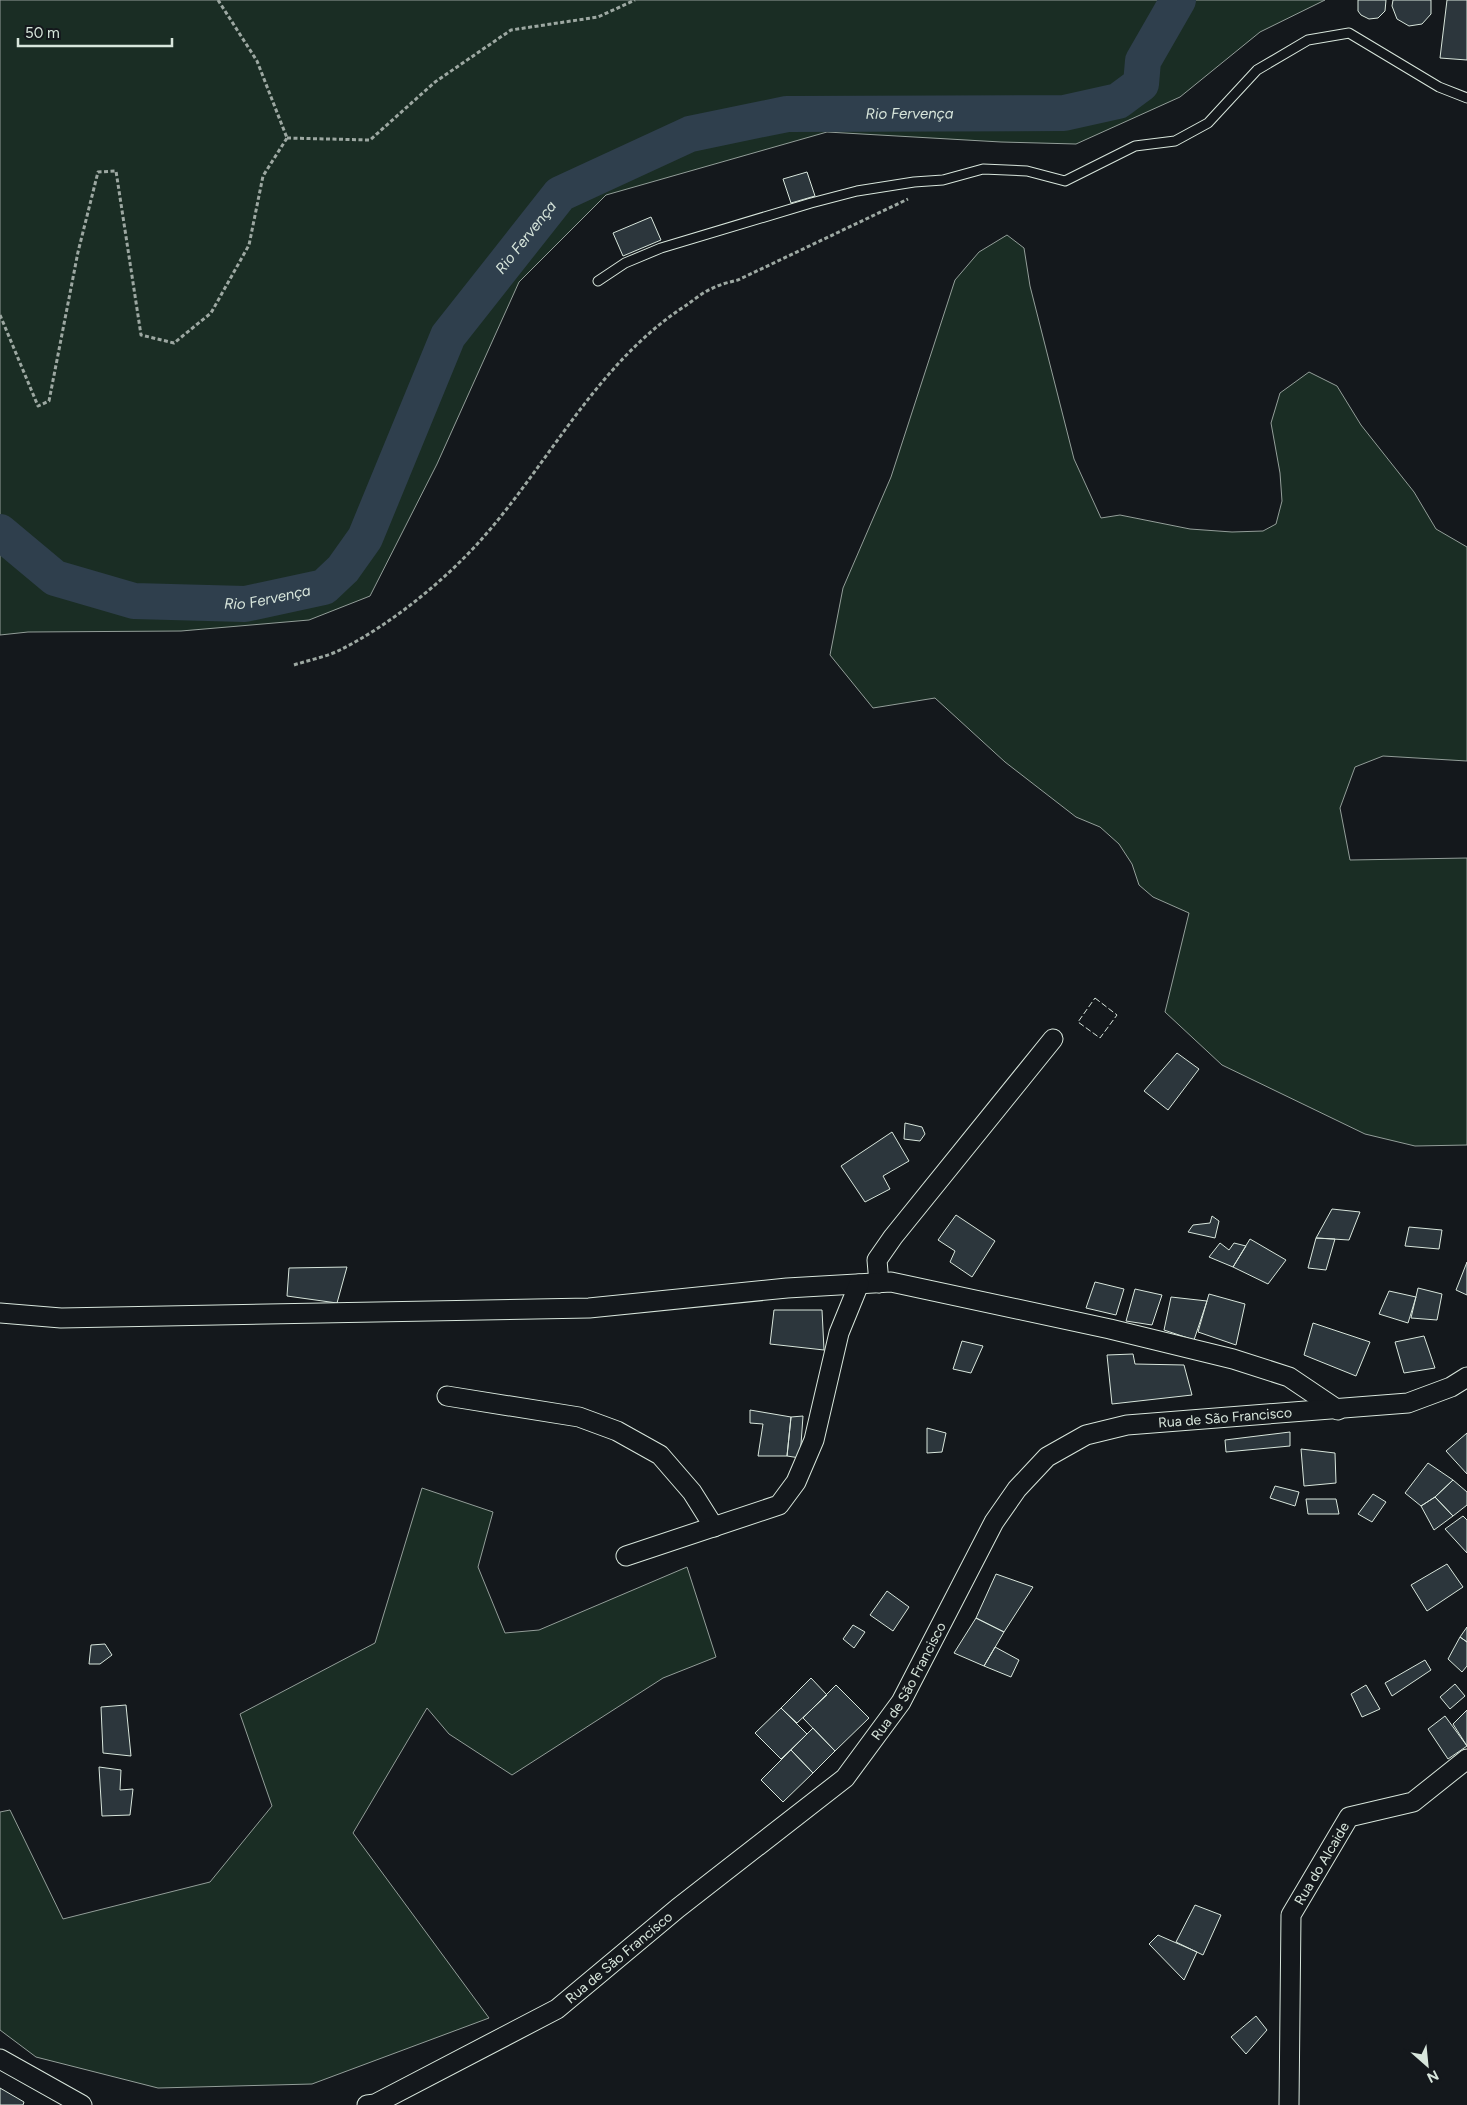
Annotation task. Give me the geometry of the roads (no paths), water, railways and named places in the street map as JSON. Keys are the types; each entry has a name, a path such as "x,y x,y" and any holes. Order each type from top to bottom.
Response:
{"street":[{"path":"879,1282 877,1260 893,1237 1054,1039"},
{"path":"0,1313 61,1318 589,1308 787,1288 891,1282 1110,1329 1233,1359 1288,1377 1338,1410"},
{"path":"626,1556 779,1505 796,1482 814,1440 839,1333 859,1284"},
{"name":"Rua de São Francisco","path":"367,2105 375,2104 557,2009 678,1908 845,1778 901,1702 994,1522 1017,1489 1046,1457 1086,1435 1127,1426 1408,1403 1451,1387 1467,1377"},
{"path":"447,1396 579,1417 616,1431 660,1455 692,1492 714,1527"},
{"name":"Rua do Alcaide","path":"1289,2105 1291,1915 1349,1817 1413,1802 1467,1758"},
{"path":"0,2059 82,2105"}],"lane":[{"path":"598,281 625,263 661,248 802,205 857,191 914,182 943,180 983,169 1027,171 1065,180 1135,146 1175,141 1208,123 1257,70 1308,40 1349,33 1439,87 1467,98"}],"waterway":[{"name":"Rio Fervença","path":"0,532 55,578 134,601 245,604 324,587 343,569 365,538 448,336 560,194 690,134 787,114 1064,113 1118,101 1141,84 1143,61 1178,0"}]}
